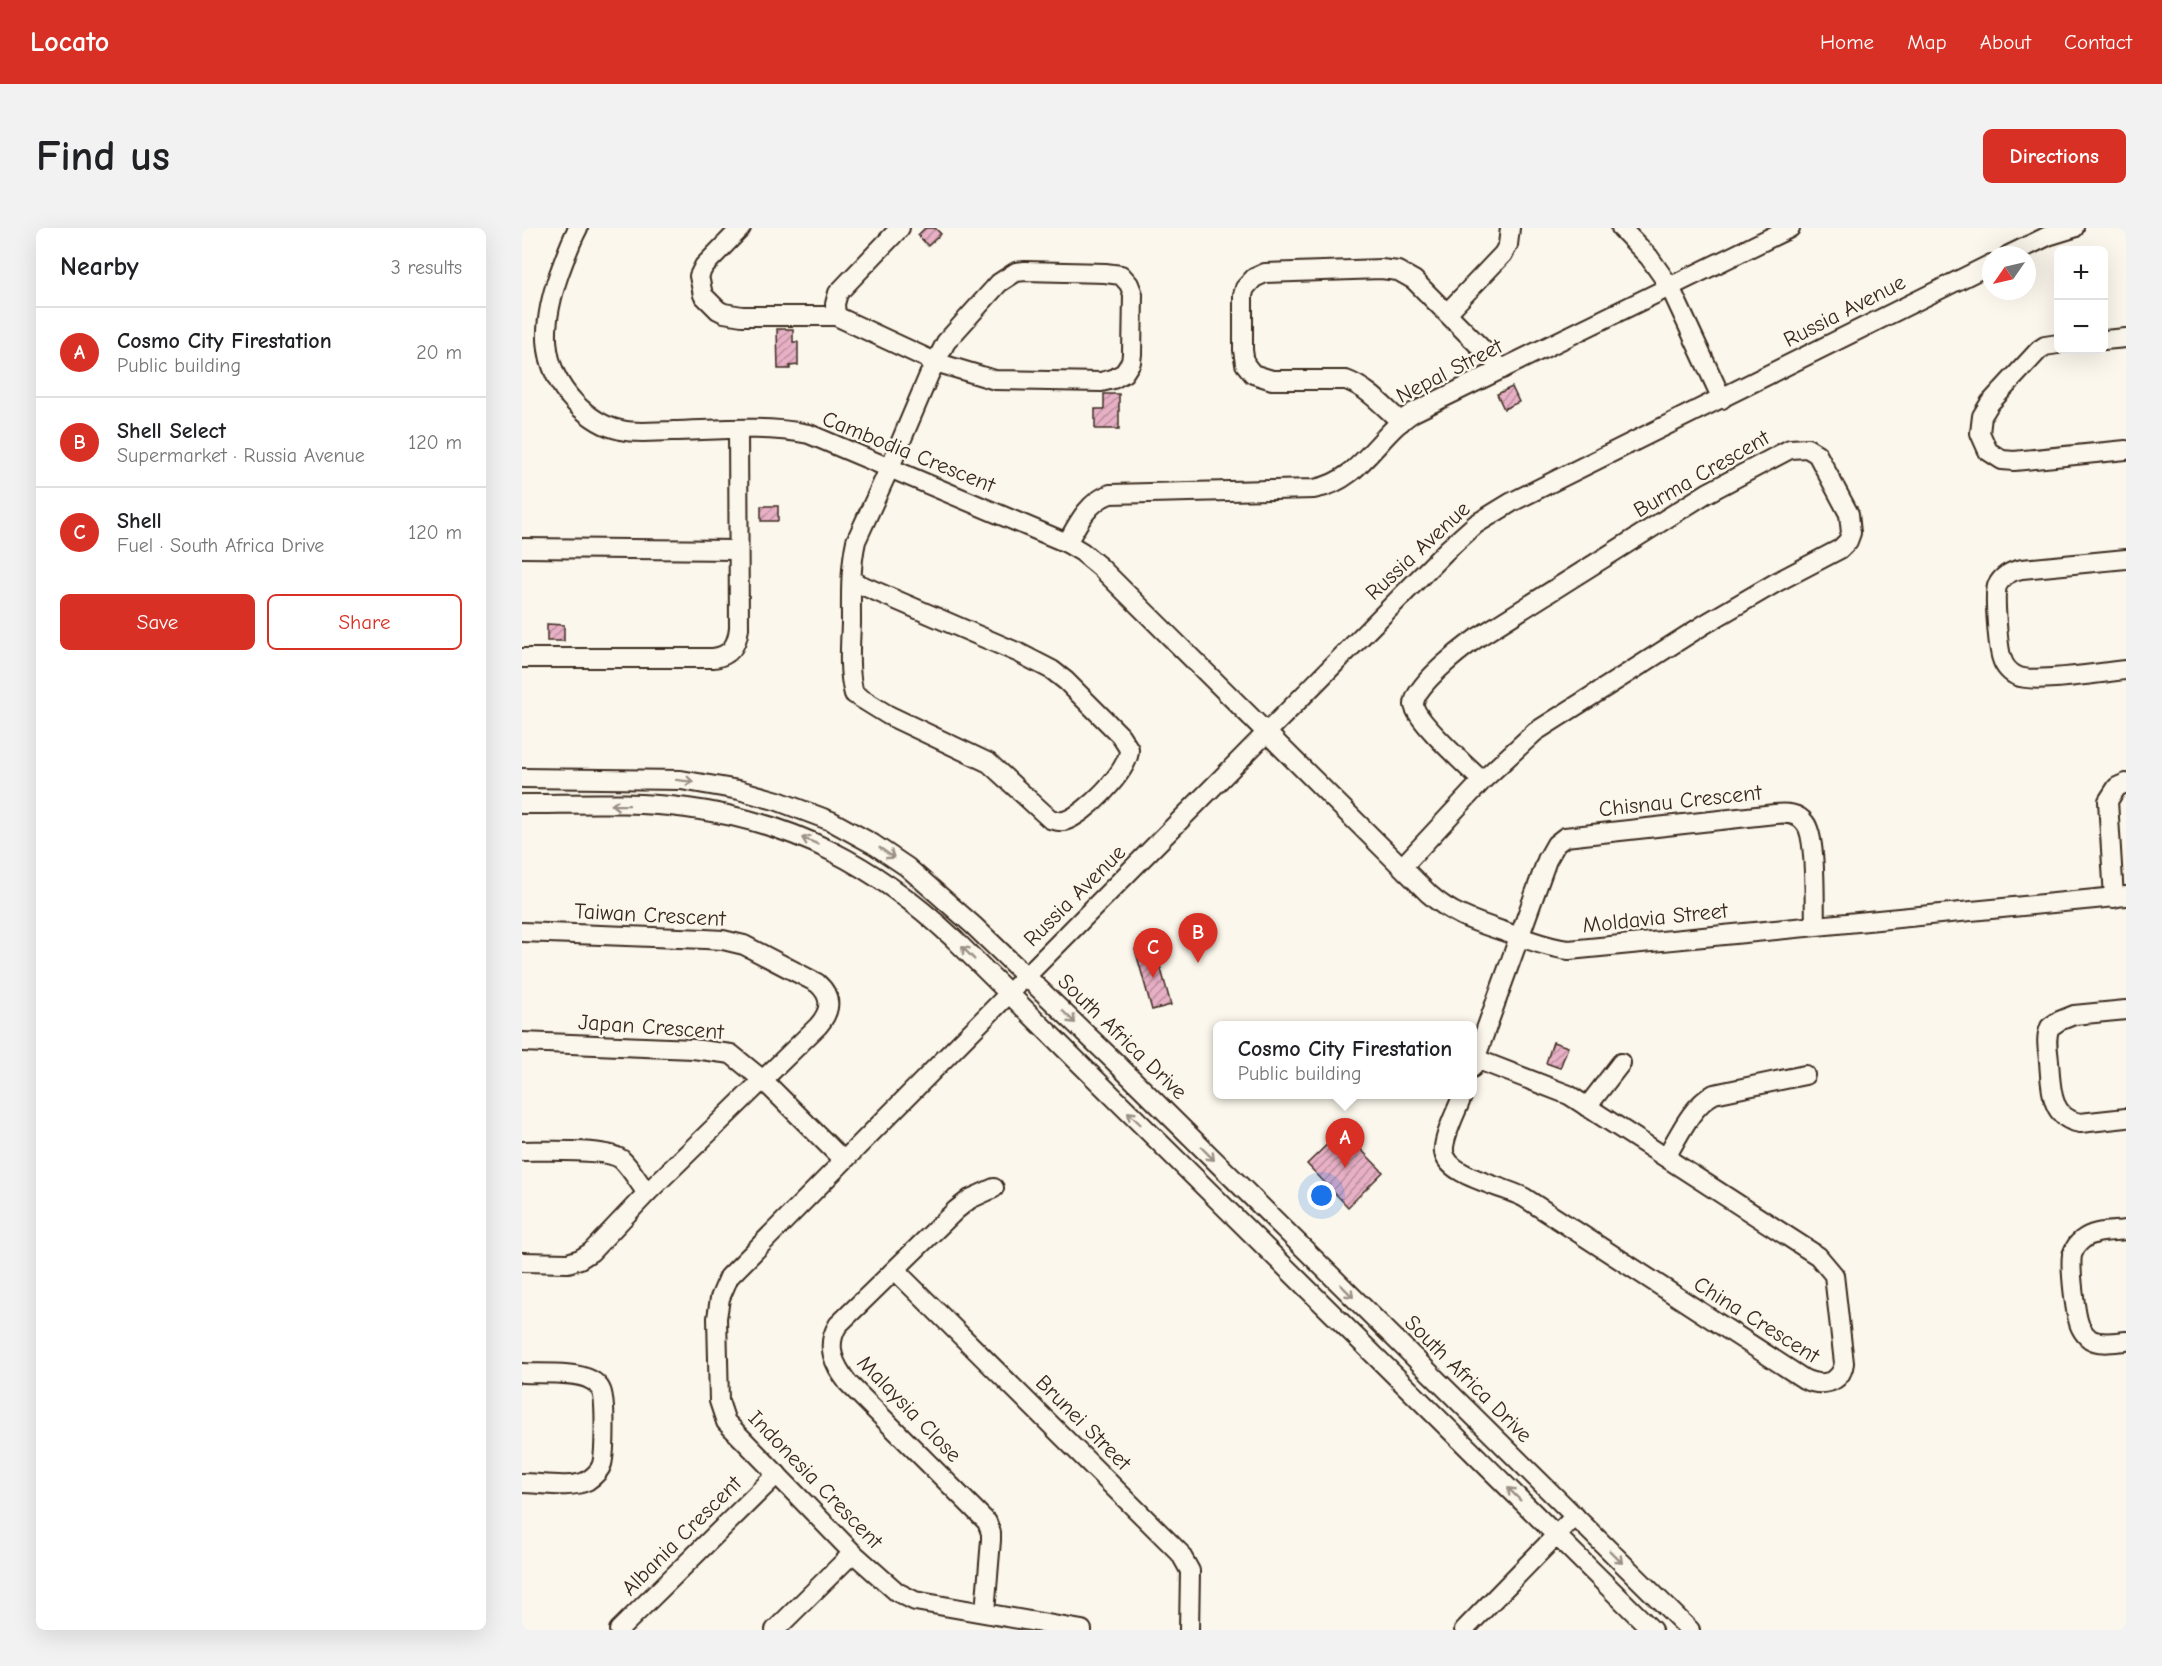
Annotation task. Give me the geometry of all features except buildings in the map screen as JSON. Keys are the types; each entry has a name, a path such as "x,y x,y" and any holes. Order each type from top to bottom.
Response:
{"street":[{"name":"Cambodia Crescent","path":"578,228 551,299 546,334 552,367 565,391 593,418 604,425 623,431 738,429 809,434 1067,543 1100,567 1268,732"},
{"path":"741,228 701,272 700,288 709,303 724,313 742,316 836,316 935,362 972,375 1008,381 1101,382 1113,380 1124,373 1131,362 1133,306 1131,289 1124,278 1114,274 1016,272 999,283 961,323 946,342 935,362 856,541 853,556 852,581 851,681 854,694 867,704 989,763 1001,772 1042,814 1056,821 1070,818 1092,804 1126,765 1129,754 1127,744 1079,693 1052,670 1019,653 852,581"},
{"path":"836,316 835,304 838,293 900,228"},
{"path":"1447,313 1503,254 1508,244 1510,228"},
{"path":"1621,228 1649,257 1670,287 1722,399"},
{"name":"Nepal Street","path":"1067,543 1088,508 1110,494 1326,487 1349,475 1401,422 1414,412 1790,228"},
{"path":"2028,246 2074,228"},
{"name":"Russia Avenue","path":"1009,994 1447,550 1476,524 1512,502 1982,269"},
{"path":"1401,422 1371,395 1346,380 1272,380 1253,374 1245,364 1243,350 1243,295 1245,288 1254,278 1265,273 1389,270 1405,274 1414,280 1502,369"},
{"path":"2108,339 2126,338"},
{"path":"2054,345 2045,346 2040,350 1990,403 1980,424 1983,443 1995,457 2014,461 2126,450"},
{"path":"522,658 713,658 725,655 735,647 738,640 738,429"},
{"name":"Burma Crescent","path":"1403,866 1482,782 1535,732 1715,618 1840,549 1848,541 1851,533 1849,514 1817,454 1807,448 1790,449 1707,493 1477,638 1446,663 1416,695 1414,706 1421,720 1482,782"},
{"path":"522,549 738,550"},
{"path":"2126,559 2022,568 2012,571 2001,579 1996,595 2001,658 2004,665 2017,676 2035,679 2126,670"},
{"name":"Moldavia Street","path":"1268,732 1429,894 1451,911 1550,948 1569,950 2120,897"},
{"name":"South Africa Drive","path":"522,778 681,780 739,790 813,813 873,844 907,867 1027,976 1690,1630"},
{"path":"2120,897 2108,808 2111,794 2117,787 2126,783"},
{"path":"522,804 679,807 727,814 790,832 842,855 903,894 945,930 1652,1630"},
{"name":"Chisnau Crescent","path":"1519,936 1552,849 1566,837 1786,813 1804,821 1811,837 1815,926"},
{"name":"Taiwan Crescent","path":"522,932 723,940 744,945 817,983 827,993 830,1006 828,1013 818,1026 586,1256 568,1263 522,1262"},
{"name":"China Crescent","path":"1477,1055 1519,936"},
{"name":"Indonesia Crescent","path":"1009,994 733,1272 720,1298 717,1318 718,1392 720,1408 732,1429 853,1553 906,1598 1082,1630"},
{"path":"2126,1010 2065,1017 2050,1027 2047,1041 2051,1095 2062,1114 2073,1122 2080,1123 2126,1119"},
{"name":"Japan Crescent","path":"522,1042 718,1051 736,1057 764,1081 843,1161"},
{"path":"1587,1107 1621,1063"},
{"name":"China Crescent","path":"1462,1099 1444,1147 1445,1157 1453,1167 1525,1198 1804,1379 1820,1384 1834,1380 1842,1373 1844,1363 1836,1282 1831,1269 1818,1256 1561,1091 1477,1065"},
{"path":"1666,1157 1697,1108 1707,1098 1714,1094 1805,1075"},
{"path":"522,1151 598,1152 615,1156 628,1167 647,1193"},
{"name":"Malaysia Close","path":"985,1612 991,1540 987,1522 848,1383 838,1369 832,1353 833,1334 838,1325 964,1203 994,1188"},
{"path":"2126,1230 2087,1236 2076,1245 2071,1264 2080,1328 2089,1338 2098,1342 2126,1341"},
{"name":"Brunei Street","path":"896,1271 1180,1552 1188,1566 1191,1578 1189,1630"},
{"path":"522,1373 588,1378 597,1385 604,1402 604,1448 600,1469 587,1480 574,1485 522,1483"},
{"name":"Albania Crescent","path":"619,1630 777,1474"},
{"path":"1464,1630 1575,1516"},
{"path":"777,1629 853,1553"}],"place":[{"name":"Shell Select","path":"1198,963"},
{"name":"Shell","path":"1153,978"},
{"name":"Cosmo City Firestation","path":"1345,1168"}]}
